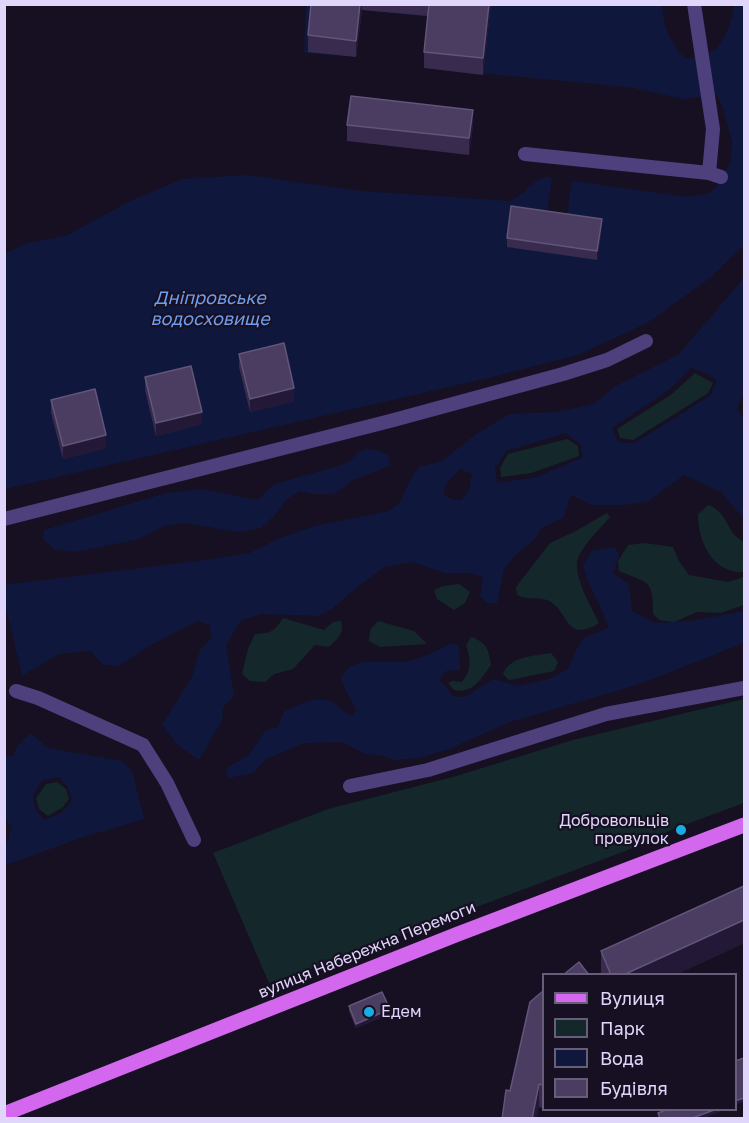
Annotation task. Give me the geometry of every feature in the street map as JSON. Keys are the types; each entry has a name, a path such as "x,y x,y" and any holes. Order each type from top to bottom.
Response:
{"main road":[{"name":"вулиця Набережна Перемоги","path":"4,1114 500,917 744,825"}],"street":[{"path":"525,154 715,175 713,129 694,4"},
{"path":"4,519 563,374 607,360 646,341"},
{"path":"350,786 428,770 606,714 744,688"},
{"path":"16,691 38,698 143,745 167,783 194,840"}],"green space":[{"path":"695,373 713,383 708,393 633,440 620,438 617,429 672,394"},
{"path":"567,439 578,446 579,456 531,473 501,477 500,468 508,454"},
{"path":"708,505 720,513 733,533 744,542 744,572 724,568 709,554 704,545 698,514"},
{"path":"607,513 610,517 584,547 577,565 580,582 599,623 580,630 574,628 549,601 517,595 516,587 550,543"},
{"path":"645,543 673,547 689,575 728,582 744,577 744,605 720,613 697,612 674,622 659,620 653,614 652,594 647,584 619,571 618,561 628,545"},
{"path":"459,584 470,592 465,603 454,610 437,599 434,590"},
{"path":"283,618 324,630 333,622 341,621 342,629 340,636 329,647 315,645 293,669 274,674 265,682 250,681 242,674 248,649 255,634 272,631"},
{"path":"378,621 414,631 427,644 380,647 369,641 370,630"},
{"path":"471,637 486,647 491,665 471,688 461,691 454,690 448,683 462,682 468,673 470,660 466,645"},
{"path":"551,653 558,662 554,671 509,680 503,674 506,668 517,660"},
{"path":"744,699 744,803 676,828 628,850 269,983 213,853 328,809 453,777 573,740"},
{"path":"57,782 66,789 69,799 63,807 48,816 39,809 36,798 46,784"}],"water":[{"name":"Дніпровське водосховище","path":"306,5 662,5 668,34 686,59 707,54 717,48 728,30 734,5 744,5 744,245 710,278 647,323 578,355 488,378 5,489 5,254 27,243 66,236 132,200 183,179 247,175 360,191 511,201 536,181 545,177 687,197 710,193 717,186 731,161 732,142 717,95 683,99 633,88 424,68 429,17 362,10 356,57 304,53"},
{"path":"744,278 744,393 737,410 744,418 744,519 721,492 684,475 649,501 625,505 592,505 571,495 563,518 542,528 532,542 519,551 504,569 497,603 487,603 480,596 483,577 470,573 444,573 413,562 384,567 332,609 318,616 262,614 241,620 226,645 234,695 223,708 222,720 199,760 180,747 162,725 192,677 200,650 211,638 210,625 197,621 144,649 119,666 103,665 91,651 59,654 20,677 5,682 4,585 250,553 280,538 315,526 389,511 400,502 419,467 442,461 475,435 509,414 556,412 594,404 614,387 678,355","holes":["691,368 706,373 717,381 711,395 634,443 618,442 612,428 669,390","566,433 581,445 583,457 537,477 497,483 495,468 506,451","460,469 472,474 469,490 461,500 453,500 444,494 445,485"]},
{"path":"366,449 378,450 389,456 389,466 353,480 334,494 313,494 300,491 286,500 261,528 237,532 185,523 164,526 140,539 75,552 54,549 43,539 44,530 166,493 201,489 257,500 275,484 349,462 358,452"},
{"path":"615,547 619,555 613,573 629,584 632,611 655,623 691,621 744,611 744,643 637,685 510,722 449,749 419,758 395,760 365,754 342,742 303,743 265,760 254,773 228,778 226,768 248,756 266,730 277,728 284,712 295,706 307,701 326,700 353,716 356,710 341,677 350,666 364,662 406,662 430,654 451,643 459,646 460,670 446,671 439,679 454,697 465,697 493,679 518,686 549,679 568,669 582,641 608,627 583,565 592,551"},
{"path":"31,733 48,748 122,761 132,771 144,819 5,865 5,842 9,841 11,826 5,817 5,755 13,756 17,746","holes":["59,777 68,788 72,801 61,813 44,820 33,800 38,786 43,780"]}],"pier":[{"path":"552,178 572,180 567,215 547,211"},
{"path":"4,600 23,679 5,685 4,685"}],"building":[{"path":"311,4 360,4 356,41 308,35"},
{"path":"429,4 489,4 483,58 424,52"},
{"path":"351,96 473,110 469,138 347,125"},
{"path":"511,206 602,219 597,251 507,238"},
{"path":"284,343 294,388 250,399 239,354"},
{"path":"191,366 202,412 156,423 145,377"},
{"path":"95,389 106,435 63,446 51,400"},
{"path":"744,886 744,920 627,973 610,973 601,951"},
{"path":"579,962 587,973 565,973"},
{"name":"Едем","path":"382,992 390,1009 356,1024 349,1006"},
{"path":"542,992 542,1085 539,1084 532,1119 502,1119 506,1090 510,1091 530,1002"},
{"path":"744,1058 744,1098 737,1100 737,1060"},
{"path":"711,1111 690,1119 660,1119 658,1113"}],"place":[{"name":"Добровольців провулок","path":"681,830"},
{"name":"Едем","path":"369,1012"}]}
